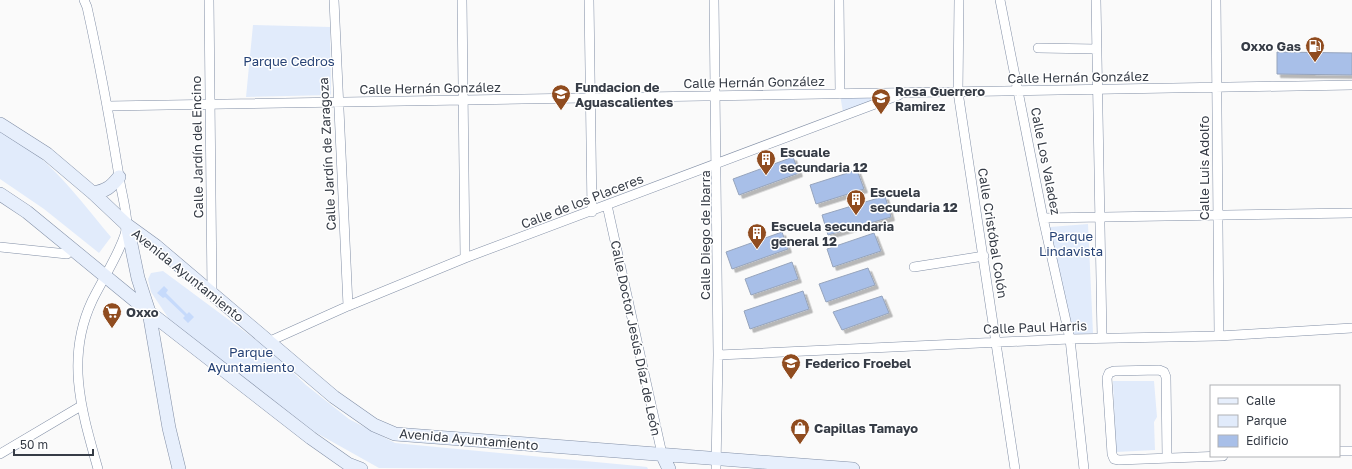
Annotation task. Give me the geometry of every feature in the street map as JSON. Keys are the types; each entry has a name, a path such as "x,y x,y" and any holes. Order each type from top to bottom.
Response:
{"main road":[{"name":"Avenida Ayuntamiento","path":"0,124 47,154 93,193 127,225 156,246 270,341 334,398 374,425 395,434 662,454 716,464 853,469"},
{"path":"93,193 108,189 119,177"},
{"path":"0,194 27,212 149,312 311,438 348,464 361,469"},
{"path":"127,225 138,278 149,312 169,428 179,469"},
{"name":"Calle Doctor Jesús Díaz de León","path":"662,454 669,469"}],"street":[{"name":"Calle Jardín del Encino","path":"209,0 212,293"},
{"name":"Calle Jardín de Zaragoza","path":"334,0 348,306"},
{"path":"462,0 466,258"},
{"path":"589,0 592,212"},
{"name":"Calle Diego de Ibarra","path":"714,0 718,355 716,464"},
{"path":"839,0 840,94"},
{"name":"Calle Cristóbal Colón","path":"959,0 958,92 1015,469"},
{"name":"Calle Los Valadez","path":"1000,0 1020,91 1043,218 1070,339 1084,469"},
{"path":"1096,0 1102,338"},
{"name":"Calle Luis Adolfo","path":"1216,0 1218,336"},
{"path":"87,2 108,106 127,225 117,252 92,302 82,329 77,361 81,406 98,469"},
{"path":"1038,48 1097,49"},
{"name":"Calle Hernán González","path":"108,106 1352,85"},
{"name":"Calle de los Placeres","path":"270,341 348,306 466,258 592,212 906,92"},
{"name":"Calle Doctor Jesús Díaz de León","path":"607,205 662,454"},
{"path":"1043,218 1352,213"},
{"path":"0,247 67,254"},
{"path":"914,267 984,256"},
{"name":"Calle Paul Harris","path":"718,355 1070,339 1218,336 1352,328"},
{"path":"1167,458 1166,377 1164,372 1151,370 1114,370 1109,373 1107,378 1112,454 1114,458 1167,458 1210,456"},
{"path":"0,454 81,406"},
{"path":"1340,451 1352,450"}],"green space":[{"name":"Parque Cedros","path":"253,25 330,27 331,95 246,97"},
{"path":"899,94 843,112 840,95"},
{"path":"0,128 33,151 47,164 73,191 111,237 99,253 44,209 0,179"},
{"name":"Parque Lindavista","path":"1088,224 1093,333 1072,335 1050,227"},
{"name":"Parque Ayuntamiento","path":"163,271 271,351 306,385 349,419 395,443 638,466 647,467 648,469 379,468 313,431 169,319 151,292 148,279 151,273"},
{"path":"1113,381 1154,381 1157,417 1154,422 1155,450 1116,452"}],"water":[{"path":"164,286 168,290 166,293 187,314 189,312 194,317 188,323 183,318 185,316 165,297 163,298 157,293"}],"building":[{"name":"Oxxo Gas","path":"1277,52 1352,53 1352,75 1277,74"},
{"name":"Escuale secundaria 12","path":"793,157 799,173 739,195 733,179"},
{"path":"857,170 864,189 816,204 810,185"},
{"name":"Escuela secundaria 12","path":"885,196 891,217 828,235 822,215"},
{"name":"Escuela secundaria general 12","path":"782,232 788,249 732,269 726,252"},
{"path":"874,233 881,251 833,267 827,249"},
{"path":"792,262 798,279 751,295 745,279"},
{"path":"868,268 875,285 826,302 819,284"},
{"path":"803,291 809,309 750,329 744,311"},
{"path":"882,296 889,313 842,330 833,312"}],"place":[{"name":"Oxxo Gas","path":"1315,63"},
{"name":"Fundacion de Aguascalientes","path":"561,111"},
{"name":"Rosa Guerrero Ramirez","path":"881,115"},
{"name":"Escuale secundaria 12","path":"766,176"},
{"name":"Escuela secundaria 12","path":"856,216"},
{"name":"Escuela secundaria general 12","path":"757,250"},
{"name":"Oxxo","path":"112,329"},
{"name":"Federico Froebel","path":"791,380"},
{"name":"Capillas Tamayo","path":"800,445"}]}
